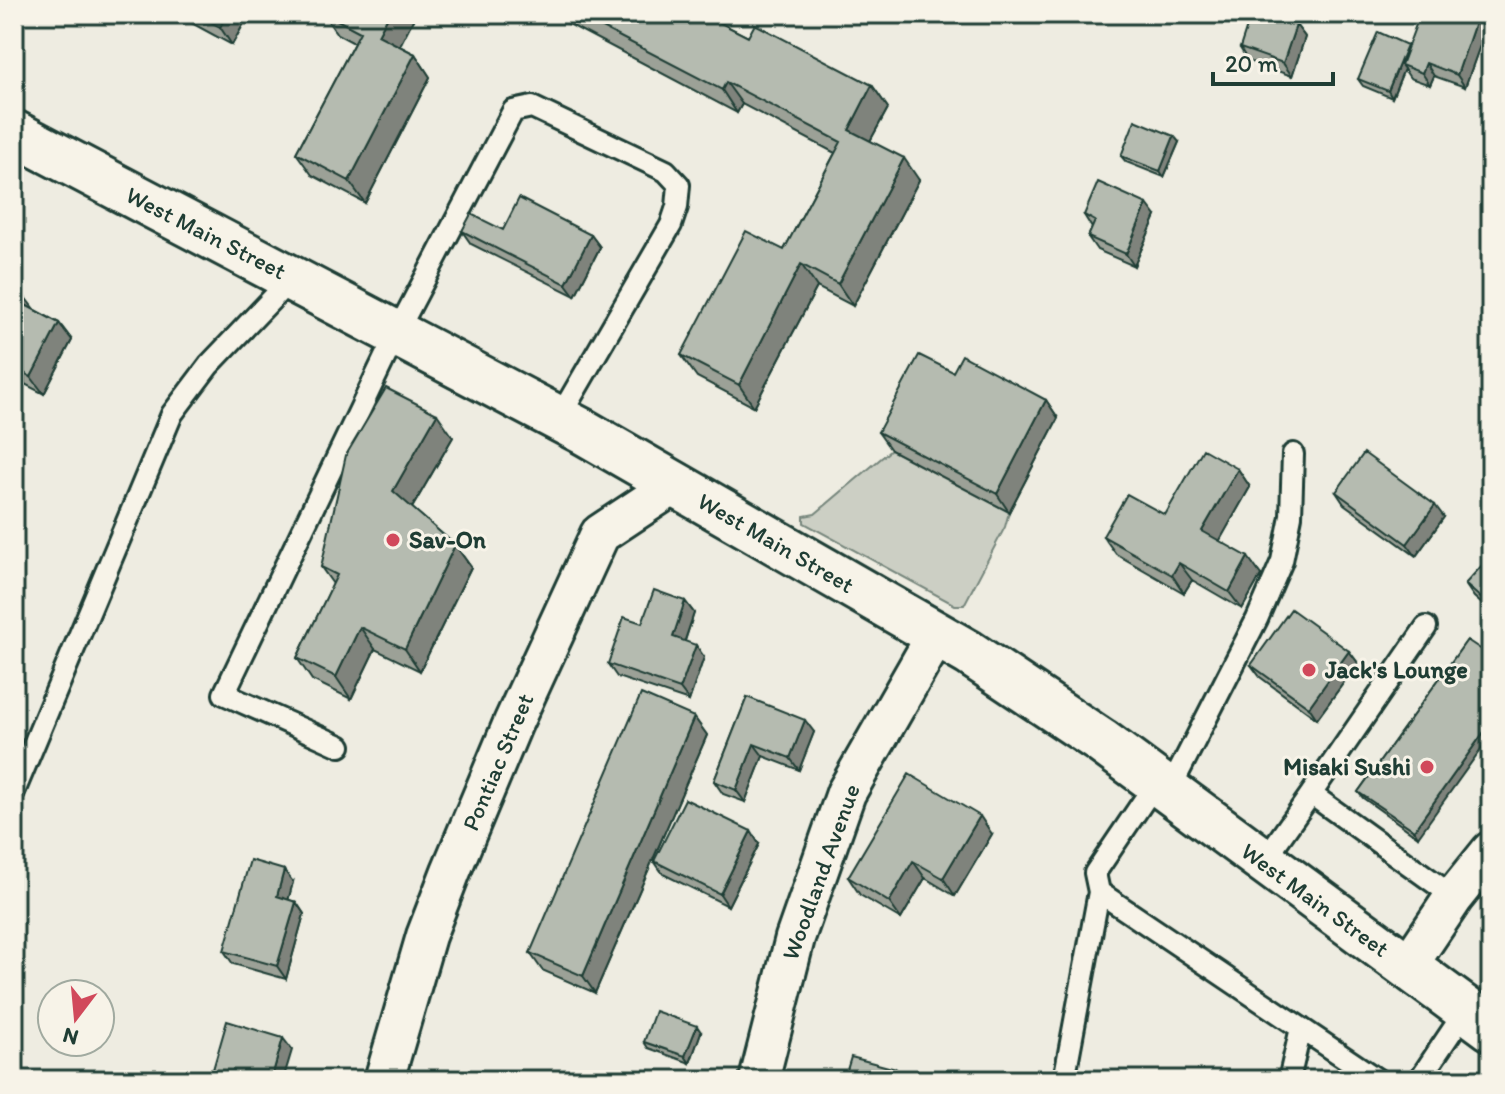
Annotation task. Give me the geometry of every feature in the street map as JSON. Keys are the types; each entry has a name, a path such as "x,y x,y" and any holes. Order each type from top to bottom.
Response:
{"main road":[{"name":"West Main Street","path":"14,133 559,418 937,634 1065,715 1479,1019"}],"street":[{"name":"Pontiac Street","path":"384,1080 426,936 451,871 513,723 600,534 674,485"},
{"name":"Woodland Avenue","path":"759,1080 795,938 846,793 937,634"},
{"path":"1407,967 1454,897 1491,851"}],"lane":[{"path":"340,746 224,694 397,332 513,111 532,107 666,171 679,185 671,225 559,418"},
{"path":"14,792 172,414 209,365 293,277"},
{"path":"1064,1080 1099,892 1095,873 1163,786 1257,619 1282,561 1291,516 1293,454"},
{"path":"1263,862 1426,627"},
{"path":"1311,794 1454,897"},
{"path":"1099,892 1378,1080"},
{"path":"1419,1080 1479,1019"},
{"path":"1289,1080 1301,1028"}],"shaded area":[{"path":"891,450 1009,512 1005,527 964,605 955,605 804,523 804,516 815,514"}],"building":[{"path":"195,14 227,14 220,27"},
{"path":"326,14 389,14 378,35 415,54 349,181 296,153 360,32"},
{"path":"576,14 703,14 748,37 755,24 872,85 849,130 904,158 838,284 801,264 739,385 681,355 746,231 784,250 841,142 726,82 722,90"},
{"path":"1251,14 1286,14 1284,21 1296,25 1283,63 1240,48"},
{"path":"1420,14 1478,14 1457,75 1426,63 1422,73 1401,65"},
{"path":"1378,32 1407,45 1388,91 1358,79"},
{"path":"1135,120 1174,136 1160,171 1121,156"},
{"path":"1098,182 1147,204 1126,254 1088,237 1095,221 1084,215"},
{"path":"519,198 591,235 566,284 462,231 471,214 503,230"},
{"path":"14,287 21,291 16,300 59,323 31,377 14,367"},
{"path":"919,355 953,372 962,355 1046,400 997,494 878,432"},
{"name":"Sav-On","path":"386,388 437,414 393,491 455,545 405,649 360,627 336,677 297,658 337,575 321,567 346,455"},
{"path":"1203,449 1238,469 1202,531 1248,557 1229,592 1179,563 1172,575 1103,536 1127,494 1165,515"},
{"path":"1364,453 1435,505 1407,544 1336,492"},
{"path":"1485,562 1491,568 1491,607 1465,584"},
{"path":"654,590 685,601 673,637 696,645 680,689 608,664 624,617 642,623"},
{"name":"Jack's Lounge","path":"1291,609 1349,651 1309,707 1251,665"},
{"name":"Misaki Sushi","path":"1467,640 1491,656 1491,722 1414,830 1358,792"},
{"path":"641,694 694,717 583,976 530,953"},
{"path":"747,697 805,720 790,758 754,744 736,790 714,781"},
{"path":"909,774 980,816 943,878 913,861 889,902 848,877"},
{"path":"685,799 751,831 720,894 654,861"},
{"path":"250,860 284,870 277,896 296,902 277,966 224,951"},
{"path":"655,1011 697,1026 685,1056 644,1042"},
{"path":"227,1021 283,1038 271,1080 210,1080"},
{"path":"851,1057 896,1069 893,1080 844,1080"}],"place":[{"name":"Sav-On","path":"393,540"},
{"name":"Jack's Lounge","path":"1309,670"},
{"name":"Misaki Sushi","path":"1427,767"}]}
